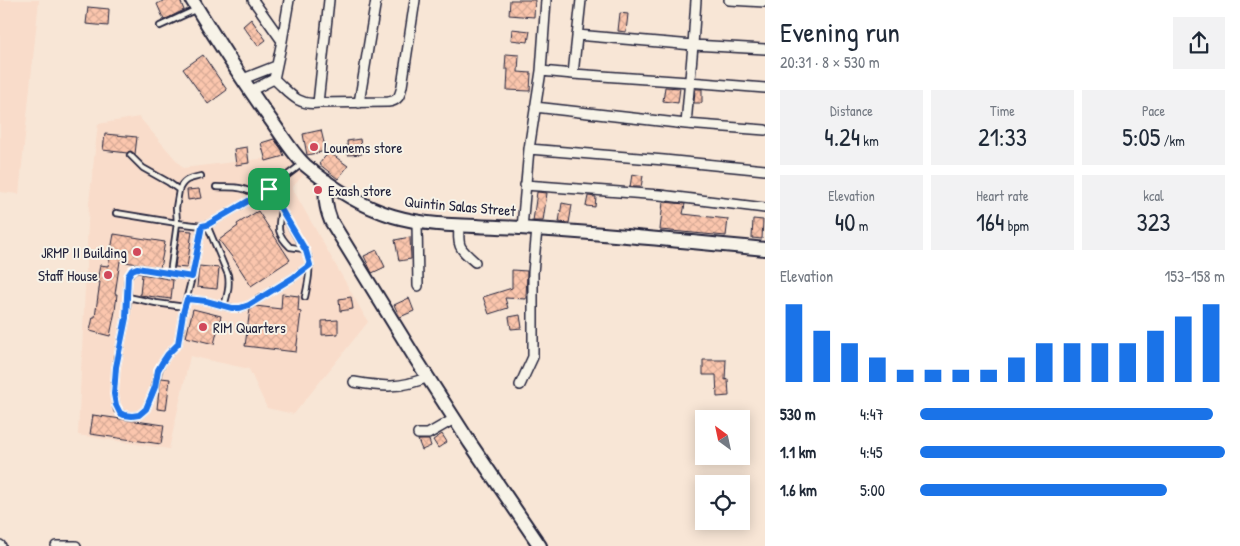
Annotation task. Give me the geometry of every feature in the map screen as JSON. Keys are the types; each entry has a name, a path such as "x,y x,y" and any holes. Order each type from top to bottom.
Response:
{"main road":[{"name":"Quintin Salas Street","path":"195,4 250,91 287,143 304,163 352,199 373,209 417,221 656,238 765,249"},
{"path":"326,181 326,210 331,221 454,419 540,546"}],"street":[{"path":"253,0 282,41"},
{"path":"274,79 289,0"},
{"path":"318,103 329,0"},
{"path":"359,103 376,0"},
{"path":"274,79 295,99 303,103 391,102 396,100 399,97 402,86 414,0"},
{"path":"522,228 529,149 541,71 546,0"},
{"path":"573,74 581,0"},
{"path":"686,124 696,0"},
{"path":"728,0 765,2"},
{"path":"577,35 765,49"},
{"path":"243,79 276,66"},
{"path":"541,71 765,88"},
{"path":"250,91 274,79"},
{"path":"535,106 686,124 765,130"},
{"path":"529,149 765,170"},
{"path":"525,185 660,196 765,208"},
{"path":"417,221 418,286"},
{"path":"459,225 459,245 461,250 475,262"},
{"path":"520,386 534,357 533,273 537,229"},
{"path":"354,382 389,387 414,383 428,377"},
{"path":"418,434 428,434 454,419"},
{"path":"56,546 76,546"}],"lane":[{"path":"160,26 195,4"},
{"path":"130,155 143,168 179,190"},
{"path":"116,213 177,223 204,225 258,196 304,163"},
{"path":"170,274 177,223 176,208 179,190 185,180 201,176"},
{"path":"216,187 247,189 258,196"},
{"path":"269,189 304,248 310,265 305,297"},
{"path":"281,210 278,227 280,234 290,247 304,248"},
{"path":"192,277 137,268 132,270 128,276 126,318 116,367 114,394 117,410 124,415 139,415 146,409 155,387 158,370 168,354 178,344 183,313 187,299 204,225"},
{"path":"204,225 230,282 224,306"},
{"path":"187,299 240,308 249,305 310,265"},
{"path":"128,298 185,306"}],"shaded area":[{"path":"0,0 39,0 19,194 0,192"},
{"path":"139,117 183,168 286,156 304,174 292,188 368,322 294,414 267,408 249,369 190,356 169,449 78,435 89,203 98,124"}],"building":[{"path":"165,0 180,0 184,10 164,20 157,4"},
{"path":"510,0 535,0 534,17 509,15"},
{"path":"88,7 109,9 108,26 86,24"},
{"path":"620,13 628,14 626,32 618,31"},
{"path":"251,19 266,40 258,46 243,26"},
{"path":"512,29 530,31 528,42 511,40"},
{"path":"506,54 519,55 518,72 531,73 530,91 507,90 508,69 505,69"},
{"path":"203,55 227,90 208,104 183,69"},
{"path":"665,87 680,88 678,103 663,101"},
{"path":"695,89 702,89 702,103 694,103"},
{"path":"321,130 326,151 307,155 303,134"},
{"path":"105,134 137,137 135,154 131,151 127,153 103,150"},
{"path":"274,139 284,156 266,161 261,143"},
{"path":"360,139 362,154 348,155 347,141"},
{"path":"247,147 249,163 236,165 234,149"},
{"path":"329,152 348,166 338,179 319,164"},
{"path":"632,174 643,176 641,187 630,187"},
{"path":"199,189 201,198 188,200 187,190"},
{"path":"537,192 547,193 543,221 533,221"},
{"path":"588,196 596,197 595,207 586,206"},
{"path":"663,202 685,204 683,214 728,219 726,236 660,230"},
{"path":"562,203 572,205 569,223 559,222"},
{"path":"258,211 290,260 251,286 219,240 238,226 237,224"},
{"path":"753,219 763,220 762,239 752,238"},
{"path":"180,230 192,231 187,268 175,267"},
{"path":"114,234 165,242 160,268 120,261 115,294 117,294 115,311 110,336 90,331 93,317 95,317 100,282 97,282 100,265 108,266"},
{"path":"410,237 411,259 399,261 395,240"},
{"path":"377,250 385,267 372,273 364,256"},
{"path":"199,266 219,268 217,289 197,287"},
{"path":"512,270 527,271 526,299 505,298 508,308 489,314 483,297 512,288"},
{"path":"142,274 173,280 171,299 140,295"},
{"path":"282,294 299,296 298,311 301,312 296,352 245,346 250,309 255,306 281,309"},
{"path":"351,297 353,309 340,311 339,299"},
{"path":"409,298 414,311 400,317 394,305"},
{"name":"RIM Quarters","path":"193,309 221,316 214,344 186,337"},
{"path":"520,315 522,328 511,329 509,317"},
{"path":"338,320 338,334 322,335 322,321"},
{"path":"703,360 726,360 725,380 728,379 729,396 717,397 716,375 703,375"},
{"path":"161,378 170,379 166,410 157,409"},
{"path":"93,415 164,425 161,444 90,434"},
{"path":"442,434 447,442 438,448 433,440"},
{"path":"418,440 429,440 431,446 422,450"}],"place":[{"name":"Lounems store","path":"314,147"},
{"name":"Exash store","path":"318,190"},
{"name":"JRMP II Building","path":"137,252"},
{"name":"Staff House","path":"108,275"},
{"name":"RIM Quarters","path":"203,327"}],"route":[{"path":"269,189 306,251 310,265 304,271 249,305 240,308 187,299 178,344 168,354 158,370 155,387 146,409 139,415 132,416 120,413 117,410 114,394 116,367 126,318 128,276 132,270 137,268 192,277 202,226 207,225 269,189"}]}
